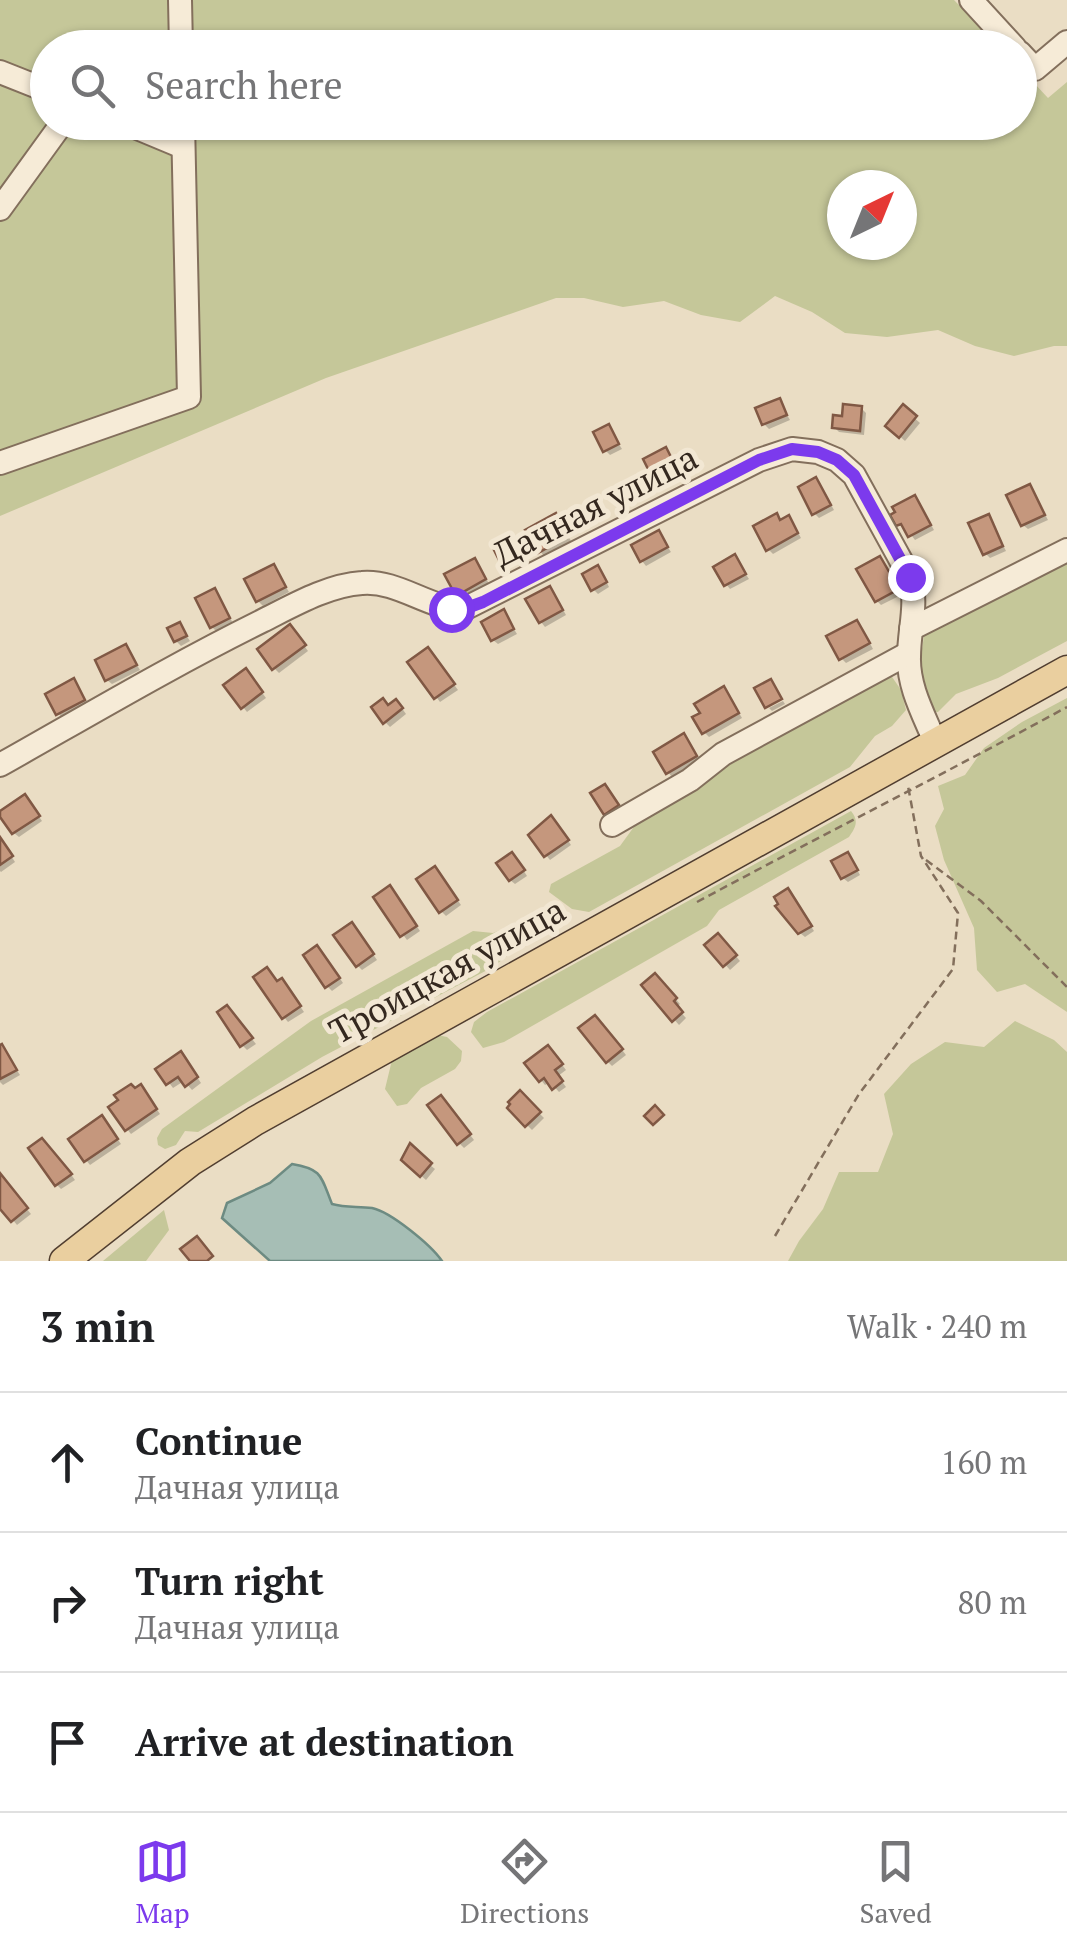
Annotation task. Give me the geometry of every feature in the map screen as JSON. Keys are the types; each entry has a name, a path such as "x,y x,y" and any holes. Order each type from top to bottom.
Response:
{"main road":[{"name":"Троицкая улица","path":"64,1261 190,1162 255,1120 1067,670"}],"street":[{"path":"180,0 181,30"},
{"path":"971,0 999,30"},
{"path":"1037,67 1067,42"},
{"path":"0,72 30,84"},
{"path":"0,210 50,140"},
{"path":"166,140 183,147"},
{"path":"0,464 189,397 183,140"},
{"name":"Дачная улица","path":"0,765 218,642 344,585 367,582 399,588 425,602 464,609 759,460 792,449 818,452 837,460 854,475 910,577 916,596 909,653 913,687 935,742"},
{"path":"911,628 1067,550"},
{"path":"612,825 690,780 723,754 909,653"}],"path":[{"path":"696,902 872,808 910,794 1067,707"},
{"path":"775,1236 859,1094 954,970 958,912 921,856 910,794 893,765"},
{"path":"921,856 981,901 1067,988"}],"green space":[{"path":"0,0 954,0 983,30 30,30 30,140 1037,140 1037,86 1048,98 1067,82 1067,346 1014,356 975,346 938,330 887,337 845,333 812,312 775,296 740,322 701,315 664,301 623,307 584,298 556,298 326,378 0,516"},
{"path":"1067,557 1067,641 998,678 956,694 938,712 932,712 917,680 925,630"},
{"path":"890,674 901,690 906,710 892,726 875,736 850,767 589,912 572,909 549,892 551,884 620,846 644,813"},
{"path":"1067,698 1067,1012 1025,984 997,992 977,970 974,928 944,860 935,826 944,809 938,786 965,775 984,748"},
{"path":"851,811 856,824 849,837 719,910 707,926 504,1042 483,1048 471,1032 474,1022 487,1012"},
{"path":"505,928 516,935 513,951 493,967 322,1057 198,1132 185,1131 176,1145 165,1149 158,1145 162,1129 311,1021 473,931 493,933"},
{"path":"1015,1021 1054,1040 1067,1052 1067,1261 788,1261 823,1209 839,1172 878,1172 893,1134 884,1094 911,1064 945,1042 984,1047"},
{"path":"437,1035 447,1037 462,1051 461,1061 455,1069 421,1088 407,1104 397,1106 385,1089 392,1060"},
{"path":"164,1210 169,1230 146,1261 103,1261"}],"shaded area":[{"path":"292,1164 320,1176 332,1204 380,1211 410,1230 442,1261 270,1261 222,1218 227,1203 270,1183"}],"building":[{"path":"780,398 787,415 762,425 755,408"},
{"path":"843,404 862,406 860,431 832,428 833,415 842,416"},
{"path":"903,404 917,416 899,438 885,426"},
{"path":"609,424 619,444 603,452 593,432"},
{"path":"666,447 677,469 654,481 643,459"},
{"path":"816,477 831,505 812,515 798,487"},
{"path":"1030,484 1045,515 1021,526 1006,495"},
{"path":"915,495 931,525 908,537 890,515 895,512 892,507"},
{"path":"556,513 568,536 538,553 525,530"},
{"path":"777,513 780,520 789,515 798,533 766,551 753,526"},
{"path":"989,514 1003,546 983,555 968,523"},
{"path":"659,530 668,547 640,562 631,545"},
{"path":"513,540 521,553 501,564 494,550"},
{"path":"735,554 746,574 724,586 713,567"},
{"path":"880,556 899,589 875,602 856,569"},
{"path":"475,558 486,579 456,596 444,574"},
{"path":"274,564 286,587 256,602 244,579"},
{"path":"598,565 607,582 591,591 582,574"},
{"path":"550,586 563,610 539,623 525,599"},
{"path":"215,588 230,618 210,628 195,598"},
{"path":"504,609 514,629 491,641 481,622"},
{"path":"857,620 870,643 839,660 826,636"},
{"path":"180,622 187,636 174,642 167,628"},
{"path":"290,624 306,645 272,670 257,649"},
{"path":"126,644 137,665 105,681 95,660"},
{"path":"428,647 455,684 434,699 407,662"},
{"path":"246,668 263,692 241,709 223,685"},
{"path":"74,678 85,700 56,715 45,694"},
{"path":"771,679 782,699 765,708 754,688"},
{"path":"724,686 739,713 702,734 692,717 700,713 694,704"},
{"path":"383,698 388,705 396,699 403,708 383,724 371,707"},
{"path":"684,733 697,756 666,774 653,752"},
{"path":"605,784 619,805 604,815 590,793"},
{"path":"25,794 40,816 12,834 0,811"},
{"path":"551,815 569,840 544,857 528,835"},
{"path":"0,837 13,856 0,865"},
{"path":"512,852 525,870 509,881 496,863"},
{"path":"848,852 858,870 841,879 831,861"},
{"path":"435,866 458,900 439,913 416,879"},
{"path":"390,885 417,926 400,937 373,897"},
{"path":"788,888 812,926 798,934 775,906 778,904 774,897"},
{"path":"352,922 374,954 356,967 333,935"},
{"path":"718,933 737,955 723,967 704,945"},
{"path":"317,945 340,978 325,988 303,955"},
{"path":"267,967 277,981 282,978 301,1006 282,1019 253,977"},
{"path":"655,973 677,998 674,1001 683,1012 672,1022 641,985"},
{"path":"227,1005 253,1038 240,1047 217,1012"},
{"path":"595,1015 623,1049 606,1063 578,1028"},
{"path":"0,1045 17,1070 0,1079"},
{"path":"548,1045 563,1064 555,1070 563,1081 552,1090 544,1078 539,1082 524,1063"},
{"path":"181,1051 198,1077 185,1087 178,1077 166,1085 155,1069"},
{"path":"131,1084 135,1088 141,1084 157,1109 125,1131 108,1107 118,1100 114,1095"},
{"path":"520,1090 541,1112 525,1127 507,1108"},
{"path":"441,1095 471,1134 457,1145 427,1105"},
{"path":"655,1105 664,1115 653,1125 644,1116"},
{"path":"102,1115 118,1139 84,1162 68,1139"},
{"path":"42,1138 72,1174 55,1186 28,1148"},
{"path":"410,1143 432,1163 420,1177 401,1160"},
{"path":"0,1173 28,1208 11,1222 0,1209"},
{"path":"197,1236 213,1256 207,1261 190,1261 180,1249"}],"route":[{"path":"451,609 483,602 759,460 792,449 818,452 837,460 854,475 910,577"}]}
